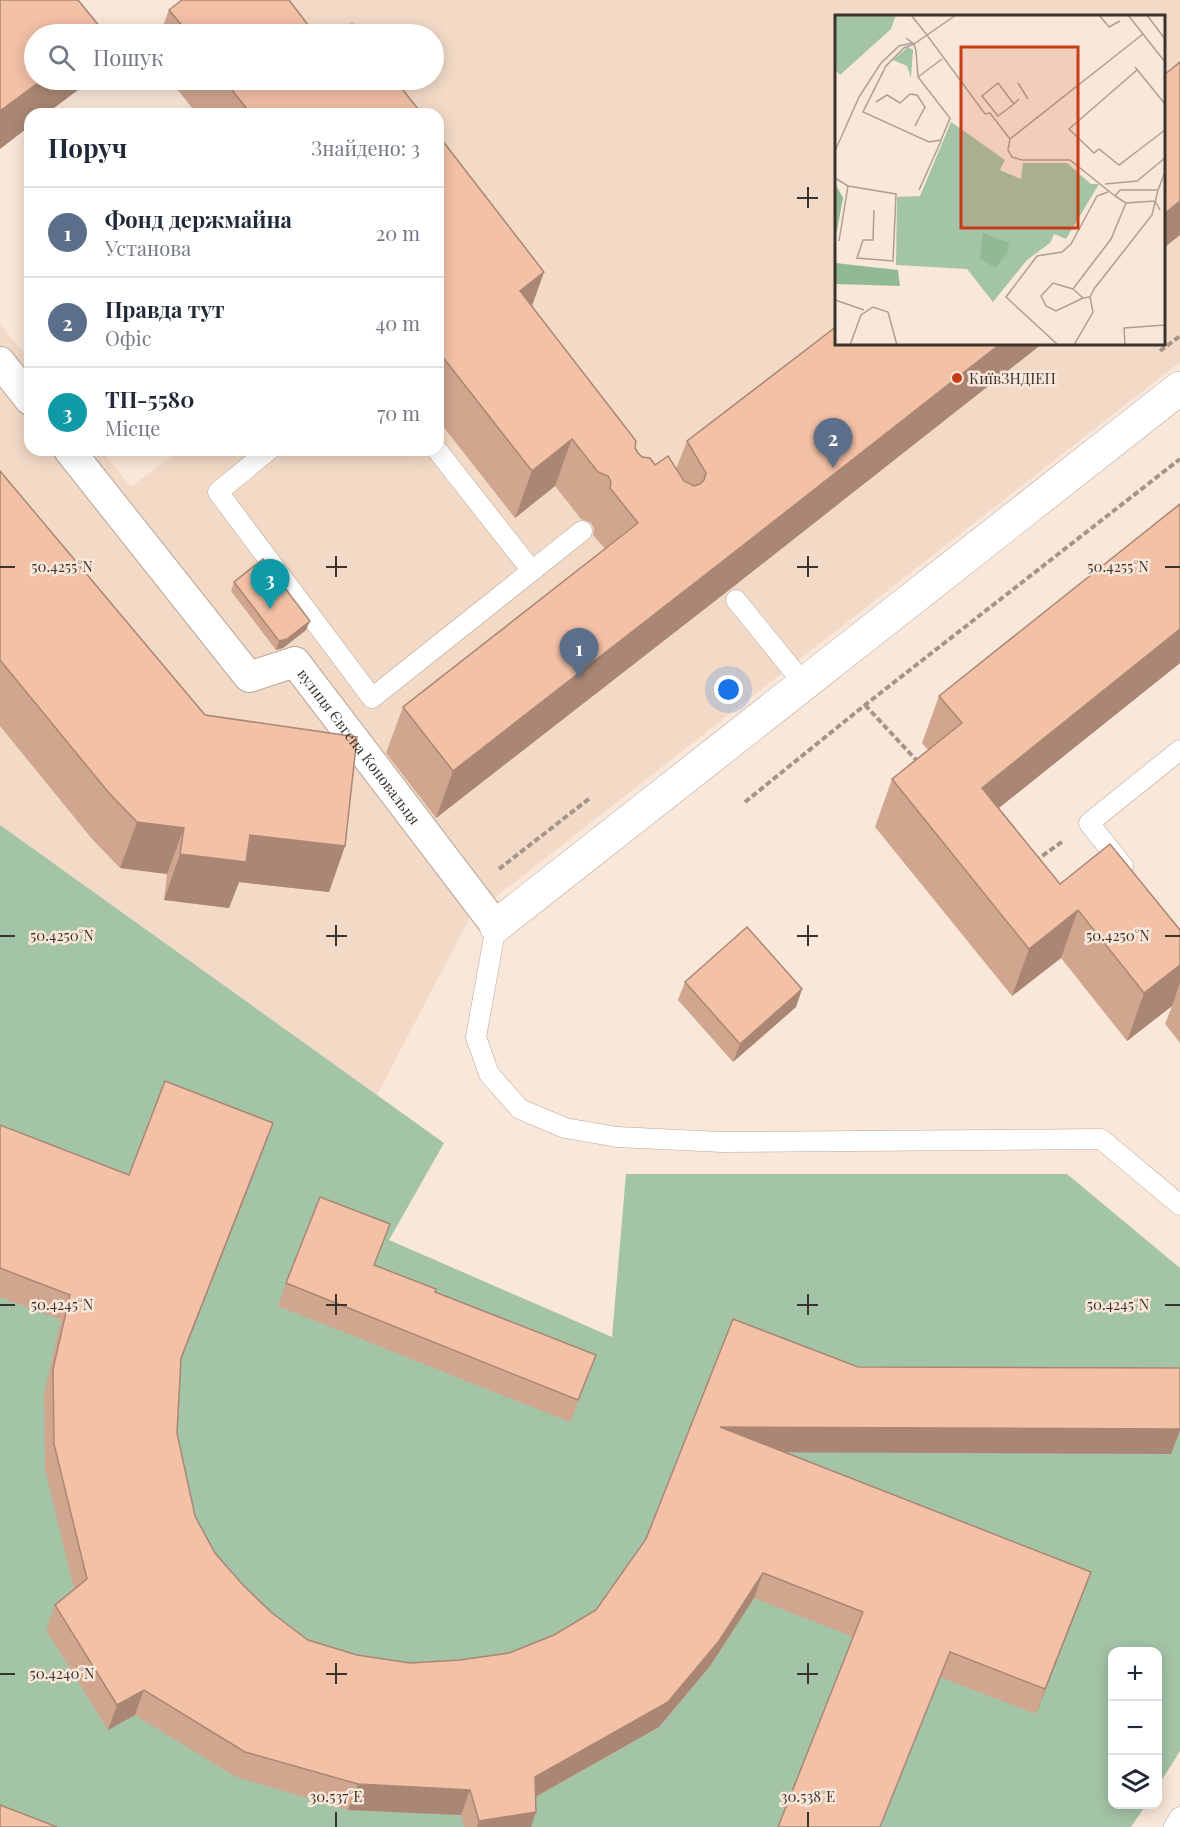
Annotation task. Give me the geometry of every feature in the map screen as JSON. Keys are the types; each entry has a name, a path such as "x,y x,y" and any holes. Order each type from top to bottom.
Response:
{"street":[{"path":"0,362 24,392"},
{"path":"496,926 1180,388"},
{"name":"вулиця Євгена Коновальця","path":"74,456 249,677 295,662 496,926"}],"lane":[{"path":"262,456 218,492 372,698 582,531"},
{"path":"442,456 532,571"},
{"path":"736,600 804,684"},
{"path":"1131,876 1089,823 1180,750"},
{"path":"496,926 476,1037 489,1074 520,1108 565,1128 617,1137 722,1142 1101,1139 1180,1205"},
{"path":"1174,1827 1180,1817"}],"path":[{"path":"745,802 865,705 1180,459"},
{"path":"865,705 918,763"},
{"path":"1034,862 1068,838"}],"shaded area":[{"path":"189,0 1180,0 1180,362 470,917 377,1095 0,825 0,324 24,354 24,456 106,456 131,487 171,456 444,456 444,108 192,108 178,90 444,90 444,24 183,24"}],"green space":[{"path":"0,825 444,1143 389,1240 612,1337 626,1174 1067,1174 1180,1268 1180,1751 1162,1780 1162,1647 1108,1647 1108,1809 1143,1809 1131,1827 0,1827"}],"building":[{"path":"0,0 78,0 98,24 24,24 24,90 28,90 0,111"},
{"path":"182,0 289,0 307,24 181,24 169,10"},
{"path":"1180,62 1180,201 1165,213 1165,74"},
{"path":"232,90 403,90 417,108 246,108"},
{"path":"444,143 544,272 520,291 636,441 635,448 638,453 642,457 650,458 655,465 668,456 684,481 694,486 704,480 706,473 687,441 835,328 835,345 999,345 453,771 403,707 638,523 610,488 611,482 608,476 598,472 572,439 532,471 444,359"},
{"path":"0,471 205,715 357,737 345,846 250,835 246,862 180,854 184,828 137,822 109,793 0,660"},
{"path":"1180,504 1180,629 982,788 1060,884 1110,844 1180,930 1180,965 1144,993 1078,910 1029,949 892,779 962,723 939,696"},
{"path":"263,559 310,621 287,639 279,641 234,582"},
{"path":"747,927 802,989 740,1044 685,982"},
{"path":"165,1081 273,1123 181,1358 177,1433 195,1516 215,1553 272,1613 308,1640 357,1655 410,1663 460,1660 509,1653 554,1635 596,1610 646,1539 733,1319 858,1367 1180,1368 1180,1429 720,1427 1091,1572 1045,1689 950,1652 880,1827 778,1827 863,1612 763,1573 719,1641 668,1702 535,1777 536,1812 479,1821 470,1790 358,1784 245,1752 144,1690 117,1705 55,1605 87,1579 54,1444 53,1369 70,1295 0,1268 0,1125 129,1175"},
{"path":"320,1197 390,1224 374,1265 436,1289 435,1292 596,1355 578,1400 286,1283"},
{"path":"0,1805 57,1827 0,1827"}],"place":[{"name":"КиївЗНДІЕП","path":"957,378"},
{"name":"Правда тут","path":"833,468"},
{"name":"ТП-5580","path":"270,609"},
{"name":"Фонд держмайна","path":"579,678"}]}
